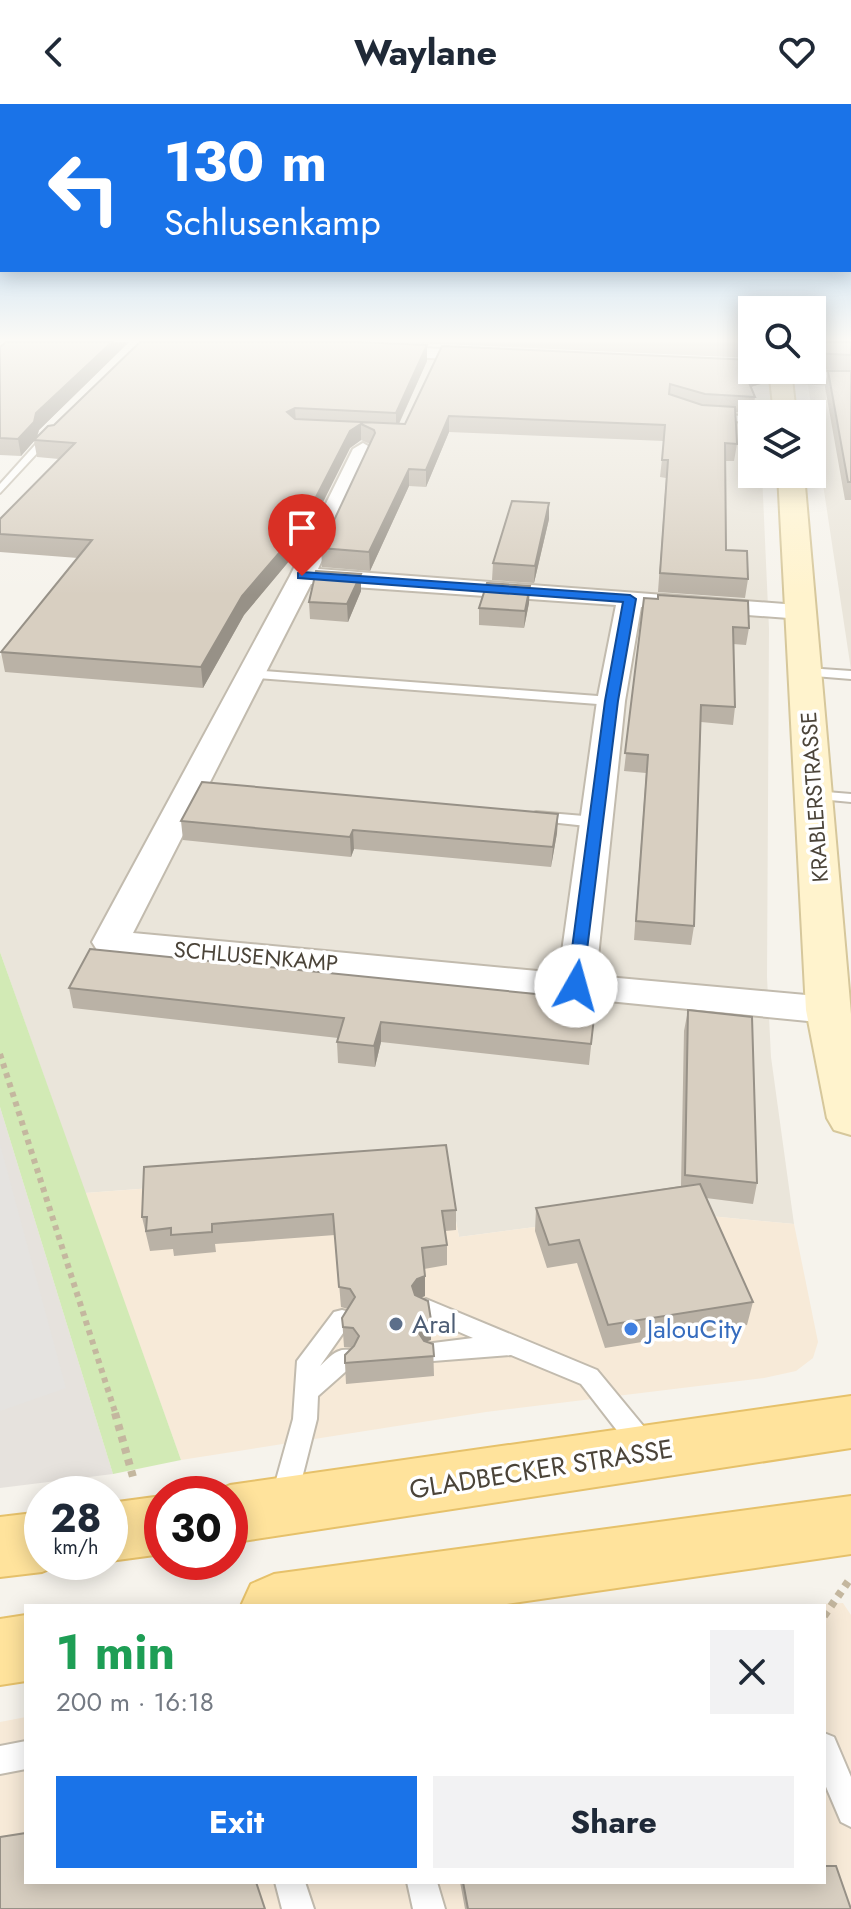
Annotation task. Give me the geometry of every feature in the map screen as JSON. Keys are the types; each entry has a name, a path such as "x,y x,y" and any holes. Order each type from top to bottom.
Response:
{"main road":[{"name":"GLADBECKER STRASSE","path":"256,1510 851,1422"},
{"path":"292,1604 851,1525"},
{"path":"0,1547 24,1544"},
{"path":"0,1652 24,1648"}],"street":[{"name":"SCHLUSENKAMP","path":"363,449 302,576 249,674 198,789 110,942 828,1010"},
{"name":"KRABLERSTRASSE","path":"792,488 828,1010 851,1118"},
{"path":"302,576 802,611"},
{"path":"576,986 611,701 630,599"}],"lane":[{"path":"0,490 53,431"},
{"path":"807,672 851,675"},
{"path":"249,674 611,701"},
{"path":"814,795 851,798"},
{"path":"518,816 596,822"},
{"path":"426,1308 589,1377 650,1452"},
{"path":"256,1510 305,1419 309,1361 342,1319"},
{"path":"433,1351 512,1345"},
{"path":"307,1392 345,1358"},
{"path":"826,1752 851,1812"},
{"path":"0,1760 24,1755"},
{"path":"291,1884 298,1909"},
{"path":"423,1884 429,1909"}],"path":[{"path":"0,1054 128,1452"},
{"path":"826,1613 850,1578"}],"shaded area":[{"path":"185,426 738,426 738,488 763,488 769,629 767,977 771,1057 794,1224 658,1211 459,1237 446,1166 85,1193 0,952 0,656"},
{"path":"826,426 851,426 851,670 824,488 826,488"},
{"path":"0,1107 113,1474 24,1476 24,1485 0,1488"},
{"path":"0,1144 66,1388 0,1411"},
{"path":"445,1166 459,1237 658,1211 794,1224 818,1342 813,1358 796,1371 764,1378 486,1412 181,1460 85,1193"},
{"path":"843,1603 851,1615 851,1909 0,1909 0,1722 24,1717 24,1884 826,1884 826,1604 819,1604"}],"green space":[{"path":"0,952 181,1460 113,1474 0,1107"}],"building":[{"path":"0,426 30,426 18,439 0,438"},
{"path":"48,426 357,426 350,431 299,530 242,596 201,667 1,652 92,540 0,534 0,519 75,443 34,440"},
{"path":"366,426 445,426 426,470 409,469 369,552 321,548 375,433"},
{"path":"665,426 736,426 737,444 725,443 726,550 747,551 748,579 660,573 668,460 662,460"},
{"path":"838,426 851,426 851,482 848,482"},
{"path":"512,501 549,503 535,566 493,563"},
{"path":"316,571 361,574 347,604 309,602"},
{"path":"487,583 530,586 525,611 479,608"},
{"path":"658,595 748,601 749,628 733,627 735,707 701,705 694,926 636,921 648,755 625,753 644,598 658,599"},
{"path":"202,782 558,814 553,847 353,830 350,837 181,821"},
{"path":"90,949 596,1000 591,1044 381,1022 374,1046 337,1042 344,1018 69,988"},
{"path":"688,1010 752,1017 757,1183 685,1175"},
{"path":"446,1145 456,1210 442,1211 447,1245 422,1248 425,1276 417,1279 412,1286 415,1295 428,1301 431,1320 422,1322 418,1332 424,1341 433,1344 434,1356 345,1363 345,1355 359,1336 353,1328 343,1327 342,1318 355,1297 350,1289 339,1287 333,1214 212,1224 212,1232 171,1235 171,1228 146,1231 147,1217 142,1217 144,1167"},
{"path":"700,1184 753,1302 608,1325 579,1240 549,1245 536,1208"},
{"path":"24,1833 24,1884 257,1884 265,1909 0,1909 0,1837"},
{"path":"826,1866 836,1866 851,1909 468,1909 463,1884 826,1884"}],"place":[{"name":"Aral","path":"396,1324"},
{"name":"JalouCity","path":"631,1329"}],"route":[{"path":"302,576 630,599 611,701 576,986"}]}
